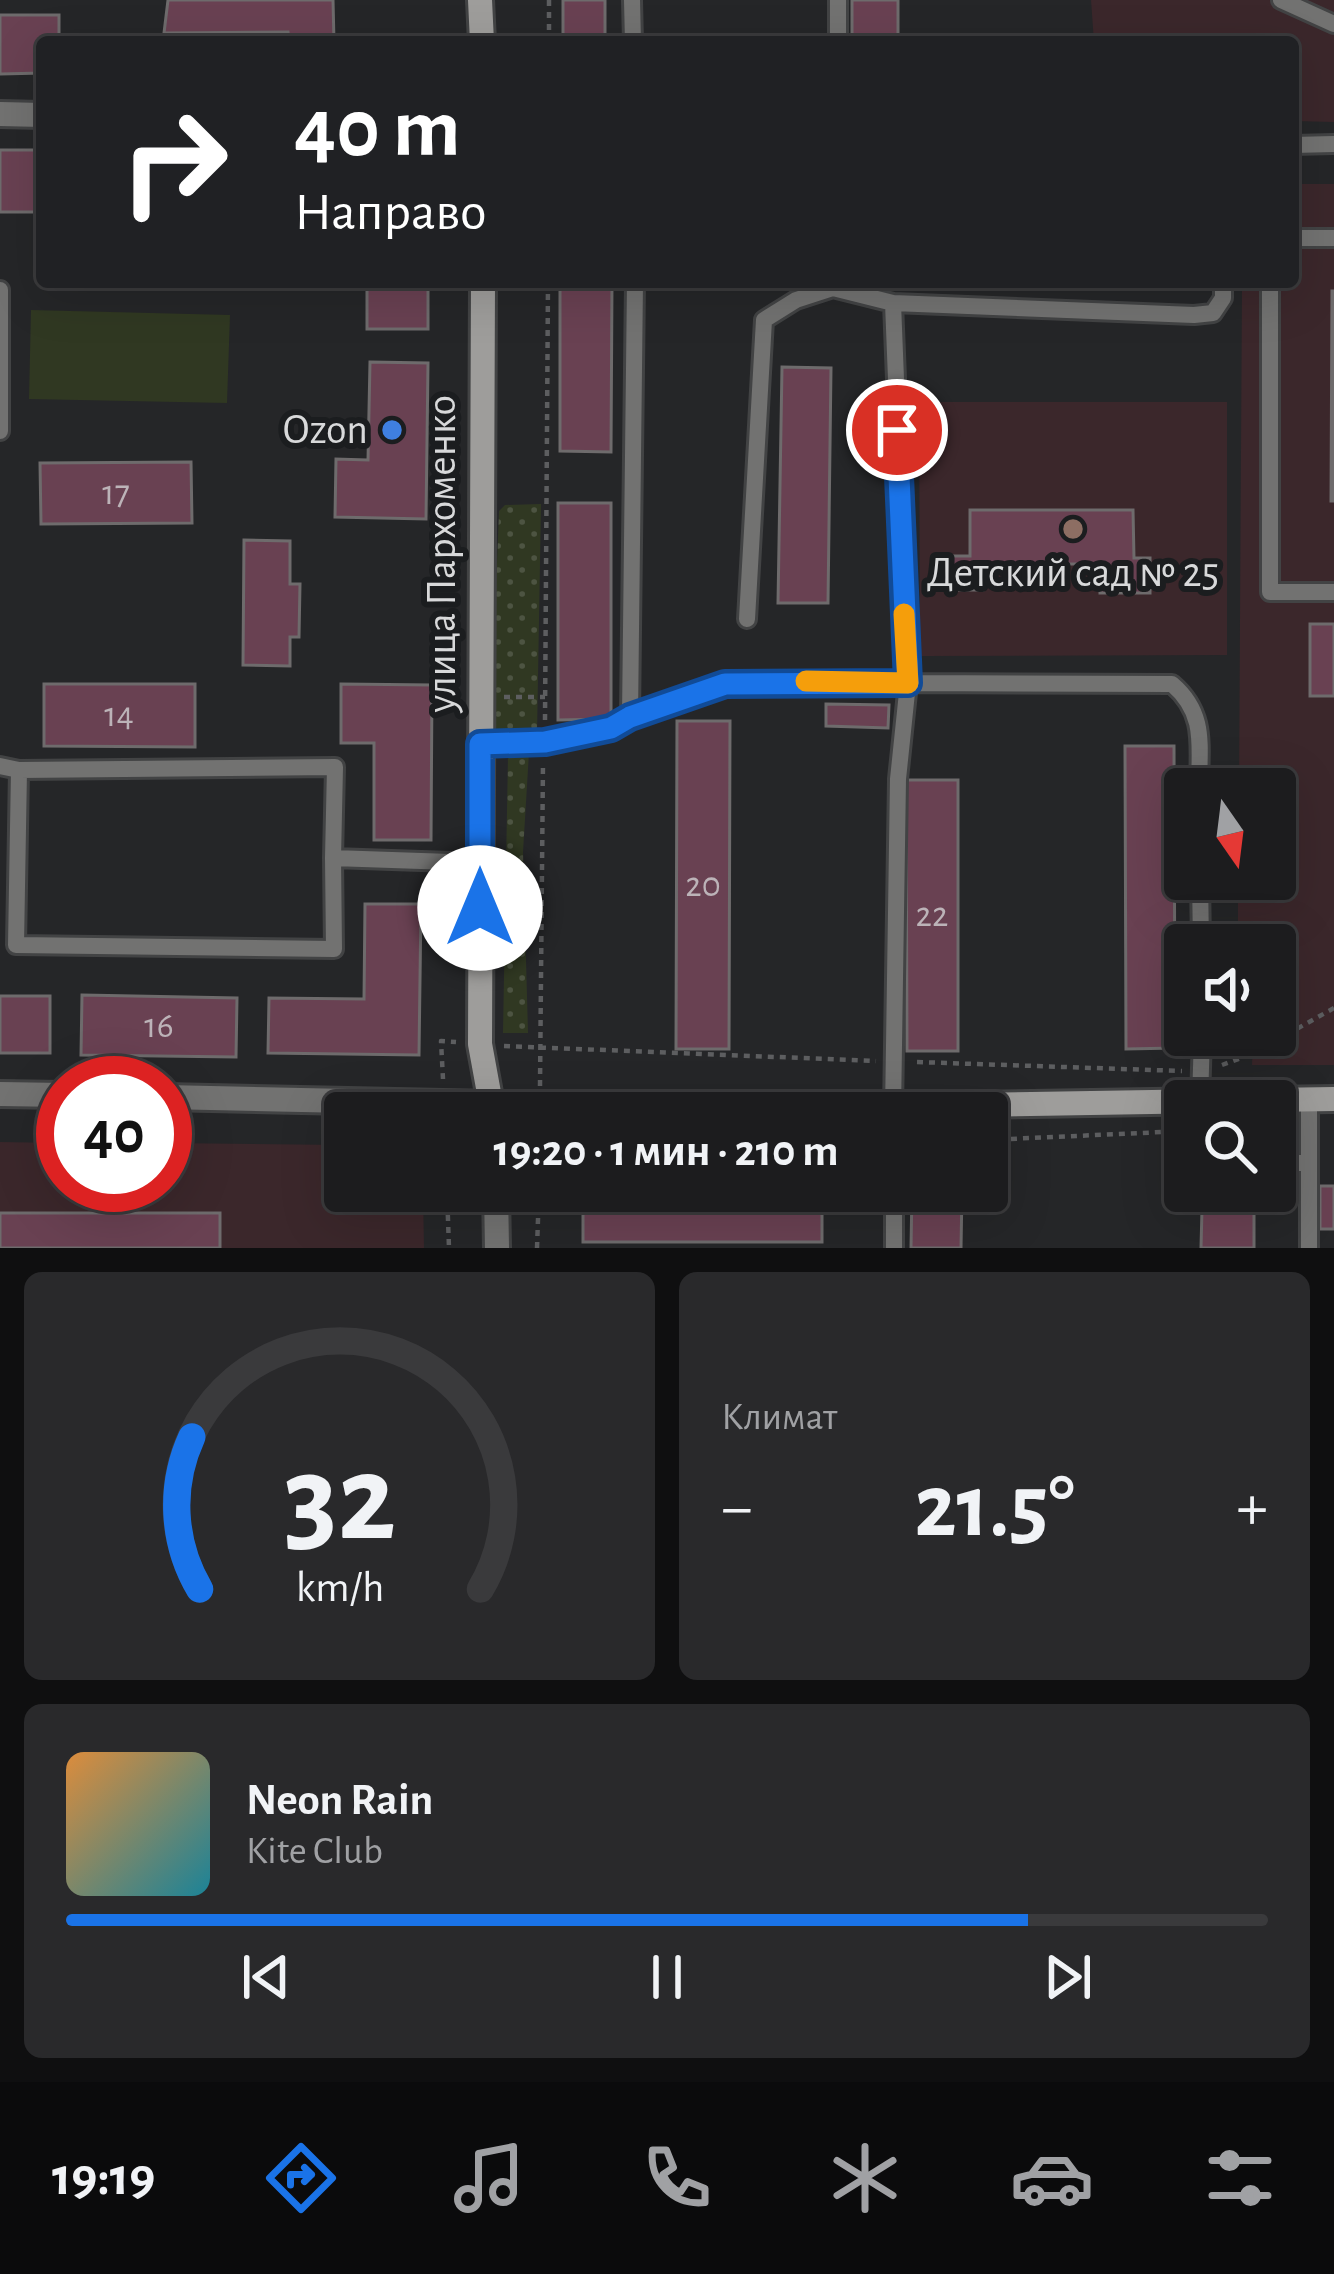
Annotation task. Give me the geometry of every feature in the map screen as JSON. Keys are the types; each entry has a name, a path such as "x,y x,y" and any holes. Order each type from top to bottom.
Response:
{"street":[{"path":"481,0 482,36"},
{"path":"0,114 36,115"},
{"name":"улица Пархоменко","path":"483,288 480,1044 488,1092"},
{"path":"0,1094 36,1095"},
{"path":"192,1098 324,1102"},
{"path":"1008,1106 1164,1101"},
{"path":"496,1212 497,1248"}],"lane":[{"path":"632,0 634,36"},
{"path":"838,0 838,36"},
{"path":"1281,0 1334,24"},
{"path":"1299,145 1334,144"},
{"path":"1299,238 1334,238"},
{"path":"630,717 634,288"},
{"path":"747,619 764,320 826,288"},
{"path":"843,288 893,303 1194,315 1213,313 1223,298 1223,288"},
{"path":"1270,288 1270,592 1334,592"},
{"path":"0,290 0,431"},
{"path":"893,303 908,683 898,779 893,1092"},
{"path":"480,744 545,742 611,728 725,684 1172,684 1192,701 1199,768"},
{"path":"334,767 333,858 334,949 16,945 9,768 334,767"},
{"path":"333,858 480,863"},
{"path":"1202,1080 1203,1056"},
{"path":"1309,1248 1309,1163 1322,1099"},
{"path":"1296,1163 1309,1163"},
{"path":"894,1212 894,1248"}],"path":[{"path":"549,0 549,36"},
{"path":"540,1092 548,288"},
{"path":"441,1040 540,1049 1203,1072 1252,1054 1334,1008"},
{"path":"1008,1139 1164,1132"},
{"path":"447,1212 448,1248"},
{"path":"536,1248 538,1212"}],"shaded area":[{"path":"1091,0 1334,0 1334,122 1299,121 1299,36 1094,36"},
{"path":"1299,184 1334,184 1334,1065 1252,1065 1252,1056 1296,1056 1296,924 1238,924 1238,900 1296,900 1296,768 1239,768 1242,288 1299,288"},
{"name":"Детский сад № 25","path":"919,402 1227,402 1227,655 920,656"},
{"path":"0,1142 36,1143 36,1212 192,1212 192,1143 324,1145 324,1212 423,1212 424,1248 0,1248"}],"green space":[{"path":"31,310 230,315 227,403 29,399"},
{"path":"541,504 537,734 501,734 491,723 499,511 505,505"},
{"path":"529,752 523,852 528,1033 503,1033 508,756"}],"building":[{"path":"168,0 333,0 334,36 164,33"},
{"path":"563,0 605,0 605,36 563,36"},
{"path":"852,0 898,0 898,36 852,36"},
{"path":"0,15 59,15 59,36 36,36 36,73 0,74"},
{"path":"0,150 36,150 36,212 0,212"},
{"path":"367,288 428,288 428,329 367,329"},
{"path":"560,288 612,288 611,452 560,451"},
{"path":"1334,291 1334,501 1331,501"},
{"path":"370,362 428,363 426,519 335,517 336,459 368,460"},
{"path":"782,367 831,368 828,603 778,603"},
{"path":"191,462 192,523 41,524 40,463"},
{"path":"558,503 611,503 611,719 558,720"},
{"path":"970,510 1133,510 1134,558 1150,558 1150,593 1100,593 1100,564 983,564 983,590 940,590 940,556 970,556"},
{"path":"244,540 290,541 290,584 300,584 299,637 290,637 290,666 243,665"},
{"path":"1310,624 1334,624 1334,696 1310,696"},
{"path":"44,684 195,684 195,747 44,746"},
{"path":"341,684 432,685 431,840 374,840 374,743 341,743"},
{"path":"826,704 889,705 888,728 826,726"},
{"path":"677,721 730,721 729,1049 676,1049"},
{"path":"1125,746 1174,746 1174,768 1164,768 1164,900 1175,900 1175,924 1164,924 1164,1048 1126,1049"},
{"path":"906,780 958,780 958,1051 907,1051"},
{"path":"365,904 421,904 419,1055 268,1053 269,998 364,999"},
{"path":"82,995 237,998 236,1057 81,1055"},
{"path":"0,996 50,996 50,1053 0,1053"},
{"path":"1320,1186 1334,1186 1334,1229 1320,1229"},
{"path":"583,1212 822,1212 822,1242 583,1242"},
{"path":"912,1212 962,1212 961,1248 911,1248"},
{"path":"1202,1212 1254,1212 1254,1248 1201,1248"},
{"path":"0,1213 220,1213 220,1248 0,1248"}],"slow traffic":[{"path":"806,681 908,683 904,614"}],"place":[{"name":"Ozon","path":"392,430"},
{"name":"Детский сад № 25","path":"1073,529"}],"route":[{"path":"480,908 480,744 545,742 611,728 725,684 908,683 897,430"}]}
